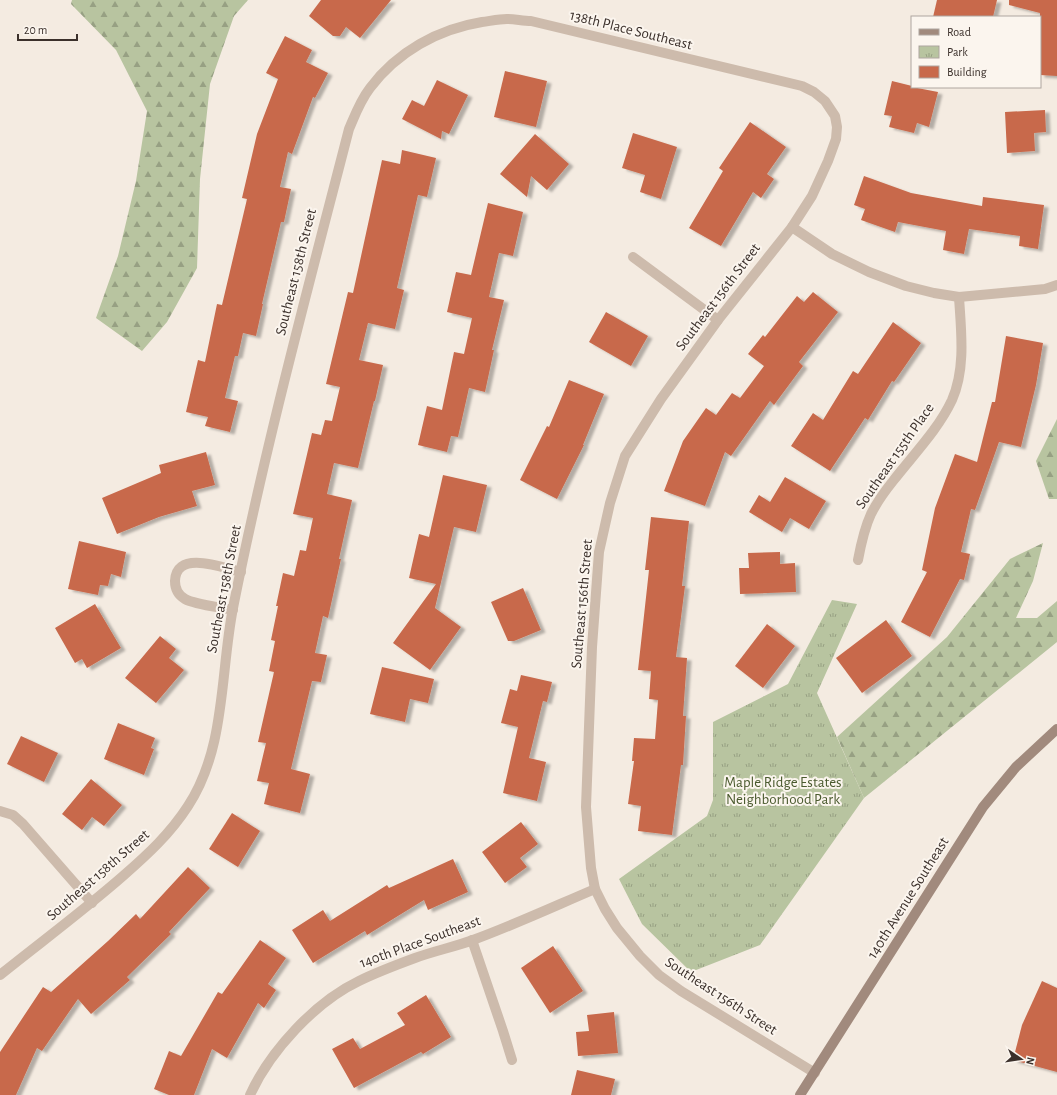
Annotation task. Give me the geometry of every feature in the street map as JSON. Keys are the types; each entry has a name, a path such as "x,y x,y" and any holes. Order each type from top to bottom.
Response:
{"main road":[{"name":"140th Avenue Southeast","path":"800,1095 983,807 1016,767 1057,729"}],"street":[{"name":"138th Place Southeast","path":"349,129 357,108 369,89 382,73 403,55 424,41 444,31 467,24 506,19 531,21 802,86 814,92 826,101"},
{"name":"Southeast 156th Street","path":"815,1073 681,991 659,975 640,956 617,928 595,889 590,868 586,807 592,646 600,545 610,503 625,456 661,399 718,320 792,227 812,196 834,150 836,139 837,127 835,116 826,101"},
{"name":"Southeast 158th Street","path":"0,976 92,903 154,848 189,804 201,780 208,763 214,741 221,704 233,610 241,572 295,336 349,129"},
{"path":"792,227 832,254 869,272 906,286 934,293 959,297 1045,289 1057,285"},
{"path":"633,257 718,320"},
{"name":"Southeast 155th Place","path":"858,560 864,532 872,513 882,497 941,420 952,398 958,375 961,351 959,297"},
{"path":"233,610 190,601 183,598 178,593 175,586 175,578 178,571 184,565 191,562 198,562 241,572"},
{"path":"0,811 13,815 23,824 92,903"},
{"name":"140th Place Southeast","path":"250,1095 272,1058 291,1034 334,996 358,981 415,957 472,940 595,889"},
{"path":"472,940 512,1060"}],"green space":[{"path":"72,0 248,0 234,16 210,84 200,179 197,268 167,322 142,351 96,318 118,256 136,181 147,111 116,50 71,4"},
{"path":"1057,419 1057,499 1049,499 1036,461"},
{"path":"1043,543 1033,581 1016,618 1037,618 1057,601 1057,642 864,798 837,737 947,637 1010,559"},
{"name":"Maple Ridge Estates Neighborhood Park","path":"832,600 857,604 817,693 864,798 760,945 691,972 642,924 619,879 707,816 713,800 713,722 788,684"}],"building":[{"path":"321,0 391,0 360,38 346,27 340,36 333,36 309,16"},
{"path":"937,0 997,0 993,16 933,16"},
{"path":"1009,0 1057,0 1057,76 1041,75 1040,13 1009,5"},
{"path":"285,36 312,50 306,62 328,73 315,98 313,97 292,154 288,152 280,187 291,189 284,222 281,222 256,336 243,333 238,356 235,356 225,398 238,401 230,432 205,426 208,417 186,412 198,360 205,362 217,304 222,305 247,199 242,198 257,134 278,79 266,73"},
{"path":"505,71 547,81 536,127 494,117"},
{"path":"437,80 468,95 449,134 442,131 441,139 402,119 412,100 424,106"},
{"path":"892,81 911,86 911,88 938,92 929,127 917,123 914,133 889,127 892,116 884,115"},
{"path":"1045,110 1046,132 1034,133 1035,151 1007,153 1005,112"},
{"path":"750,122 786,147 767,174 774,179 761,198 753,192 721,246 689,228 723,171 719,168"},
{"path":"633,133 677,147 661,199 640,192 645,175 622,168"},
{"path":"535,134 569,164 547,190 531,176 527,197 500,174"},
{"path":"402,150 436,158 427,197 418,195 397,288 404,290 395,329 368,323 359,360 383,365 358,468 334,463 327,494 352,500 328,618 323,616 315,653 327,655 321,682 312,681 291,769 310,774 300,813 264,804 269,783 257,781 266,743 258,742 274,672 269,671 275,641 271,640 278,606 276,606 283,573 294,576 300,550 306,551 313,518 293,514 312,433 321,435 325,420 332,421 340,387 326,384 348,292 353,293 382,160 400,164"},
{"path":"864,176 911,193 982,206 983,197 1044,205 1038,249 1019,246 1020,236 969,229 964,254 943,250 946,231 898,222 895,232 861,220 865,209 854,205"},
{"path":"488,203 523,212 513,256 499,253 489,297 504,300 492,350 494,350 485,392 469,388 458,437 451,436 447,452 418,445 427,406 442,410 454,352 464,354 472,318 447,312 456,272 471,275"},
{"path":"813,292 838,312 799,362 803,366 774,405 770,401 731,456 725,452 705,506 664,491 683,441 706,408 716,415 732,393 740,398 764,366 748,354 763,335 765,337 797,296 804,302"},
{"path":"606,312 648,336 631,366 589,342"},
{"path":"893,322 921,343 894,382 892,381 868,420 865,418 830,471 791,446 813,413 823,420 853,371 858,374"},
{"path":"1006,336 1043,343 1036,385 1021,447 999,442 975,510 971,509 961,552 970,554 964,580 960,579 930,637 901,622 927,572 922,570 935,508 955,454 977,462 992,402 995,402"},
{"path":"569,380 604,394 584,445 557,499 520,480 547,426 549,427"},
{"path":"206,452 215,485 192,491 197,506 159,517 117,534 102,498 161,473 159,465"},
{"path":"443,475 487,485 476,532 454,527 435,608 461,627 430,670 393,643 436,584 409,578 419,534 429,537"},
{"path":"785,477 826,501 809,529 790,518 782,532 749,512 759,495 770,502"},
{"path":"651,517 689,521 682,586 685,586 676,657 687,658 683,716 686,716 683,765 681,765 672,835 638,831 641,806 628,804 634,761 632,761 634,738 655,739 658,700 649,699 651,671 638,670 649,570 645,570"},
{"path":"79,541 126,552 121,577 111,574 108,586 100,585 98,595 68,589"},
{"path":"780,552 780,564 795,563 796,592 740,594 739,568 749,568 748,553"},
{"path":"523,588 541,630 514,641 508,641 491,602"},
{"path":"95,604 121,648 87,668 82,659 75,663 55,628"},
{"path":"886,620 912,656 862,693 836,658"},
{"path":"767,624 795,646 763,688 735,666"},
{"path":"160,636 176,649 169,658 184,670 156,703 125,678"},
{"path":"382,667 434,679 428,703 410,699 405,722 370,714"},
{"path":"521,675 552,682 547,702 543,701 529,758 546,762 537,801 503,793 518,727 501,723 510,689 517,691"},
{"path":"118,723 155,738 151,748 154,749 144,775 104,759"},
{"path":"21,736 58,753 44,782 7,764"},
{"path":"91,779 122,805 104,826 92,817 82,830 62,814"},
{"path":"232,813 260,831 238,867 209,849"},
{"path":"521,822 538,844 520,858 527,867 505,883 482,852"},
{"path":"453,859 468,892 428,910 424,900 367,935 365,931 313,963 292,930 323,910 330,921 387,885 389,888"},
{"path":"188,867 210,888 169,932 171,934 127,977 130,980 91,1014 78,999 42,1051 37,1048 16,1095 0,1095 0,1052 43,987 51,992 136,914 140,919"},
{"path":"260,940 286,958 268,984 276,990 264,1008 258,1003 227,1058 212,1049 194,1095 169,1095 154,1089 169,1051 181,1056 218,992 222,994"},
{"path":"553,946 583,991 550,1013 521,968"},
{"path":"1042,981 1057,988 1057,1072 1013,1060 1022,1025"},
{"path":"426,995 451,1037 423,1054 421,1052 354,1088 332,1049 353,1038 360,1049 405,1025 397,1013"},
{"path":"614,1012 618,1053 578,1056 576,1032 589,1031 587,1015"},
{"path":"577,1070 615,1079 611,1095 571,1095"}]}
